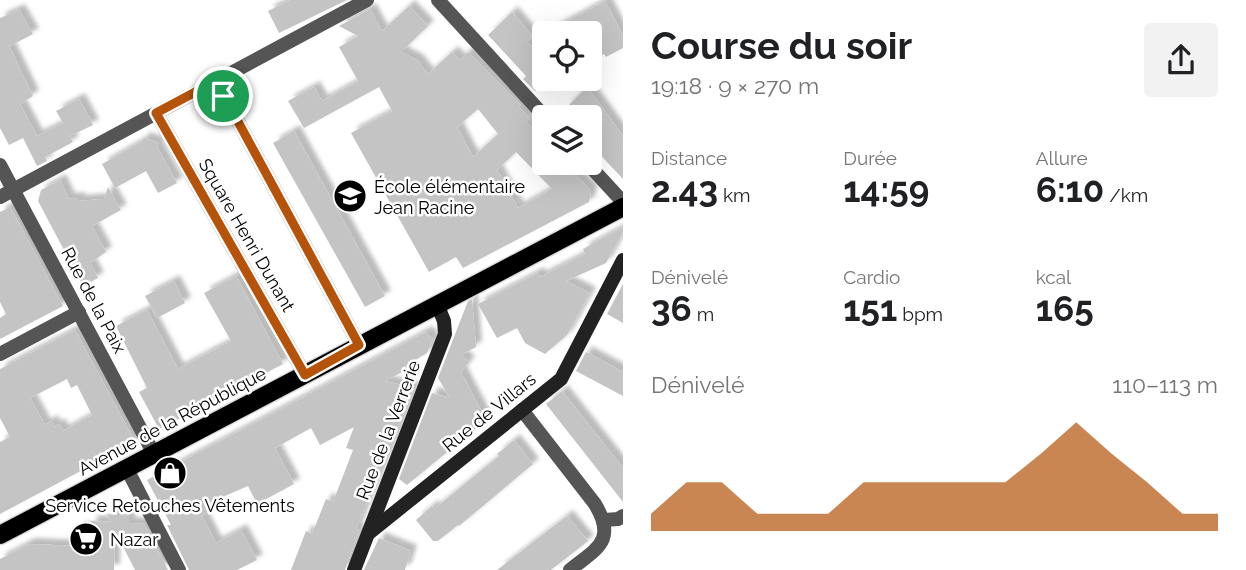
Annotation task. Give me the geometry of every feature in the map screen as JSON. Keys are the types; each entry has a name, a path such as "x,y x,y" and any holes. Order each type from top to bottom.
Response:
{"main road":[{"name":"Avenue de la République","path":"0,535 623,204"},
{"name":"Rue de Villars","path":"369,533 561,379 623,260"},
{"name":"Rue de la Verrerie","path":"354,570 445,334 444,321 437,303"}],"street":[{"path":"7,193 367,0"},
{"path":"438,0 534,105"},
{"path":"216,81 359,345"},
{"name":"Square Henri Dunant","path":"156,113 305,375"},
{"name":"Rue de la Paix","path":"0,164 7,193 79,312 154,454"},
{"path":"598,175 623,204"},
{"path":"0,354 79,312"},
{"path":"522,410 605,520 606,535 601,545 570,570"},
{"path":"127,469 179,570"},
{"path":"605,520 623,516"}],"building":[{"path":"290,0 347,0 279,33 268,11"},
{"path":"605,1 623,36 623,48 606,57 602,55 602,21 568,21"},
{"path":"409,6 428,26 401,52 417,60 428,74 452,52 460,60 468,52 521,105 519,107 530,118 526,122 532,128 532,168 516,152 497,170 518,208 552,189 538,175 576,175 591,191 589,202 463,268 456,257 429,272 351,133 392,111 379,87 304,128 288,101 314,87 322,101 358,81 339,47 358,36 339,26 370,9 382,31","holes":["478,109 498,134 473,157 457,127"]},
{"path":"19,10 33,34 10,46 8,44 33,96 20,104 37,136 63,123 56,111 79,99 93,125 70,136 73,142 45,157 47,161 37,166 23,138 9,145 0,128 0,18"},
{"path":"512,12 532,36 527,42 532,47 532,88 523,79 526,76 488,35"},
{"path":"583,91 590,91 600,105 569,105"},
{"path":"602,107 623,136 623,179 602,157"},
{"path":"294,131 385,296 365,307 273,143"},
{"path":"144,138 159,143 157,147 177,183 158,193 146,171 115,188 102,164"},
{"path":"60,180 69,199 79,198 79,201 104,199 108,187 121,210 92,226 106,252 90,263 98,278 83,286 38,201 41,190"},
{"path":"10,207 63,306 0,339 0,318 6,314 0,302 0,212"},
{"path":"623,227 623,232 606,263 566,281 590,293 567,335 545,354 525,343 517,328 497,338 478,304 538,273 540,277 585,254 583,249"},
{"path":"236,276 283,364 159,429 139,392 147,388 116,326 147,310 178,369 231,341 204,293"},
{"path":"174,281 185,303 157,318 145,296"},
{"path":"623,284 623,323 607,314"},
{"path":"472,299 476,347 461,355 469,362 461,372 486,420 407,485 399,479 432,393 450,398 438,378 468,301"},
{"path":"75,330 135,442 0,514 0,442 10,437 0,418 0,369","holes":["67,379 71,388 77,385 92,415 63,431 59,424 55,427 52,421 45,425 30,398"]},
{"path":"426,332 433,339 427,353 402,368 404,371 385,381 414,388 356,529 359,530 345,570 291,570 306,531 312,534 326,499 333,502 353,450 346,448 354,427 320,445 311,428 275,448 294,484 257,504 248,486 204,505 208,512 202,516 216,543 241,530 257,560 237,570 189,570 167,525 171,525 147,480"},
{"path":"586,352 623,372 623,396 576,371"},
{"path":"562,391 623,468 623,502 546,404"},
{"path":"514,440 533,464 459,526 438,541 433,541 416,520 432,506 434,509 499,456 497,454"},
{"path":"107,514 129,516 129,523 144,524 168,570 135,570 115,531 114,570 0,570 0,559 29,544 77,546 78,528 91,528 91,521 111,522"},
{"path":"567,516 588,541 551,570 497,570"},
{"path":"379,538 411,551 405,570 364,570"}],"place":[{"name":"École élémentaire Jean Racine","path":"350,196"},
{"name":"Service Retouches Vêtements","path":"170,473"},
{"name":"Nazar","path":"86,539"}],"route":[{"path":"216,81 223,96 359,345 305,375 156,113 216,81"}]}
